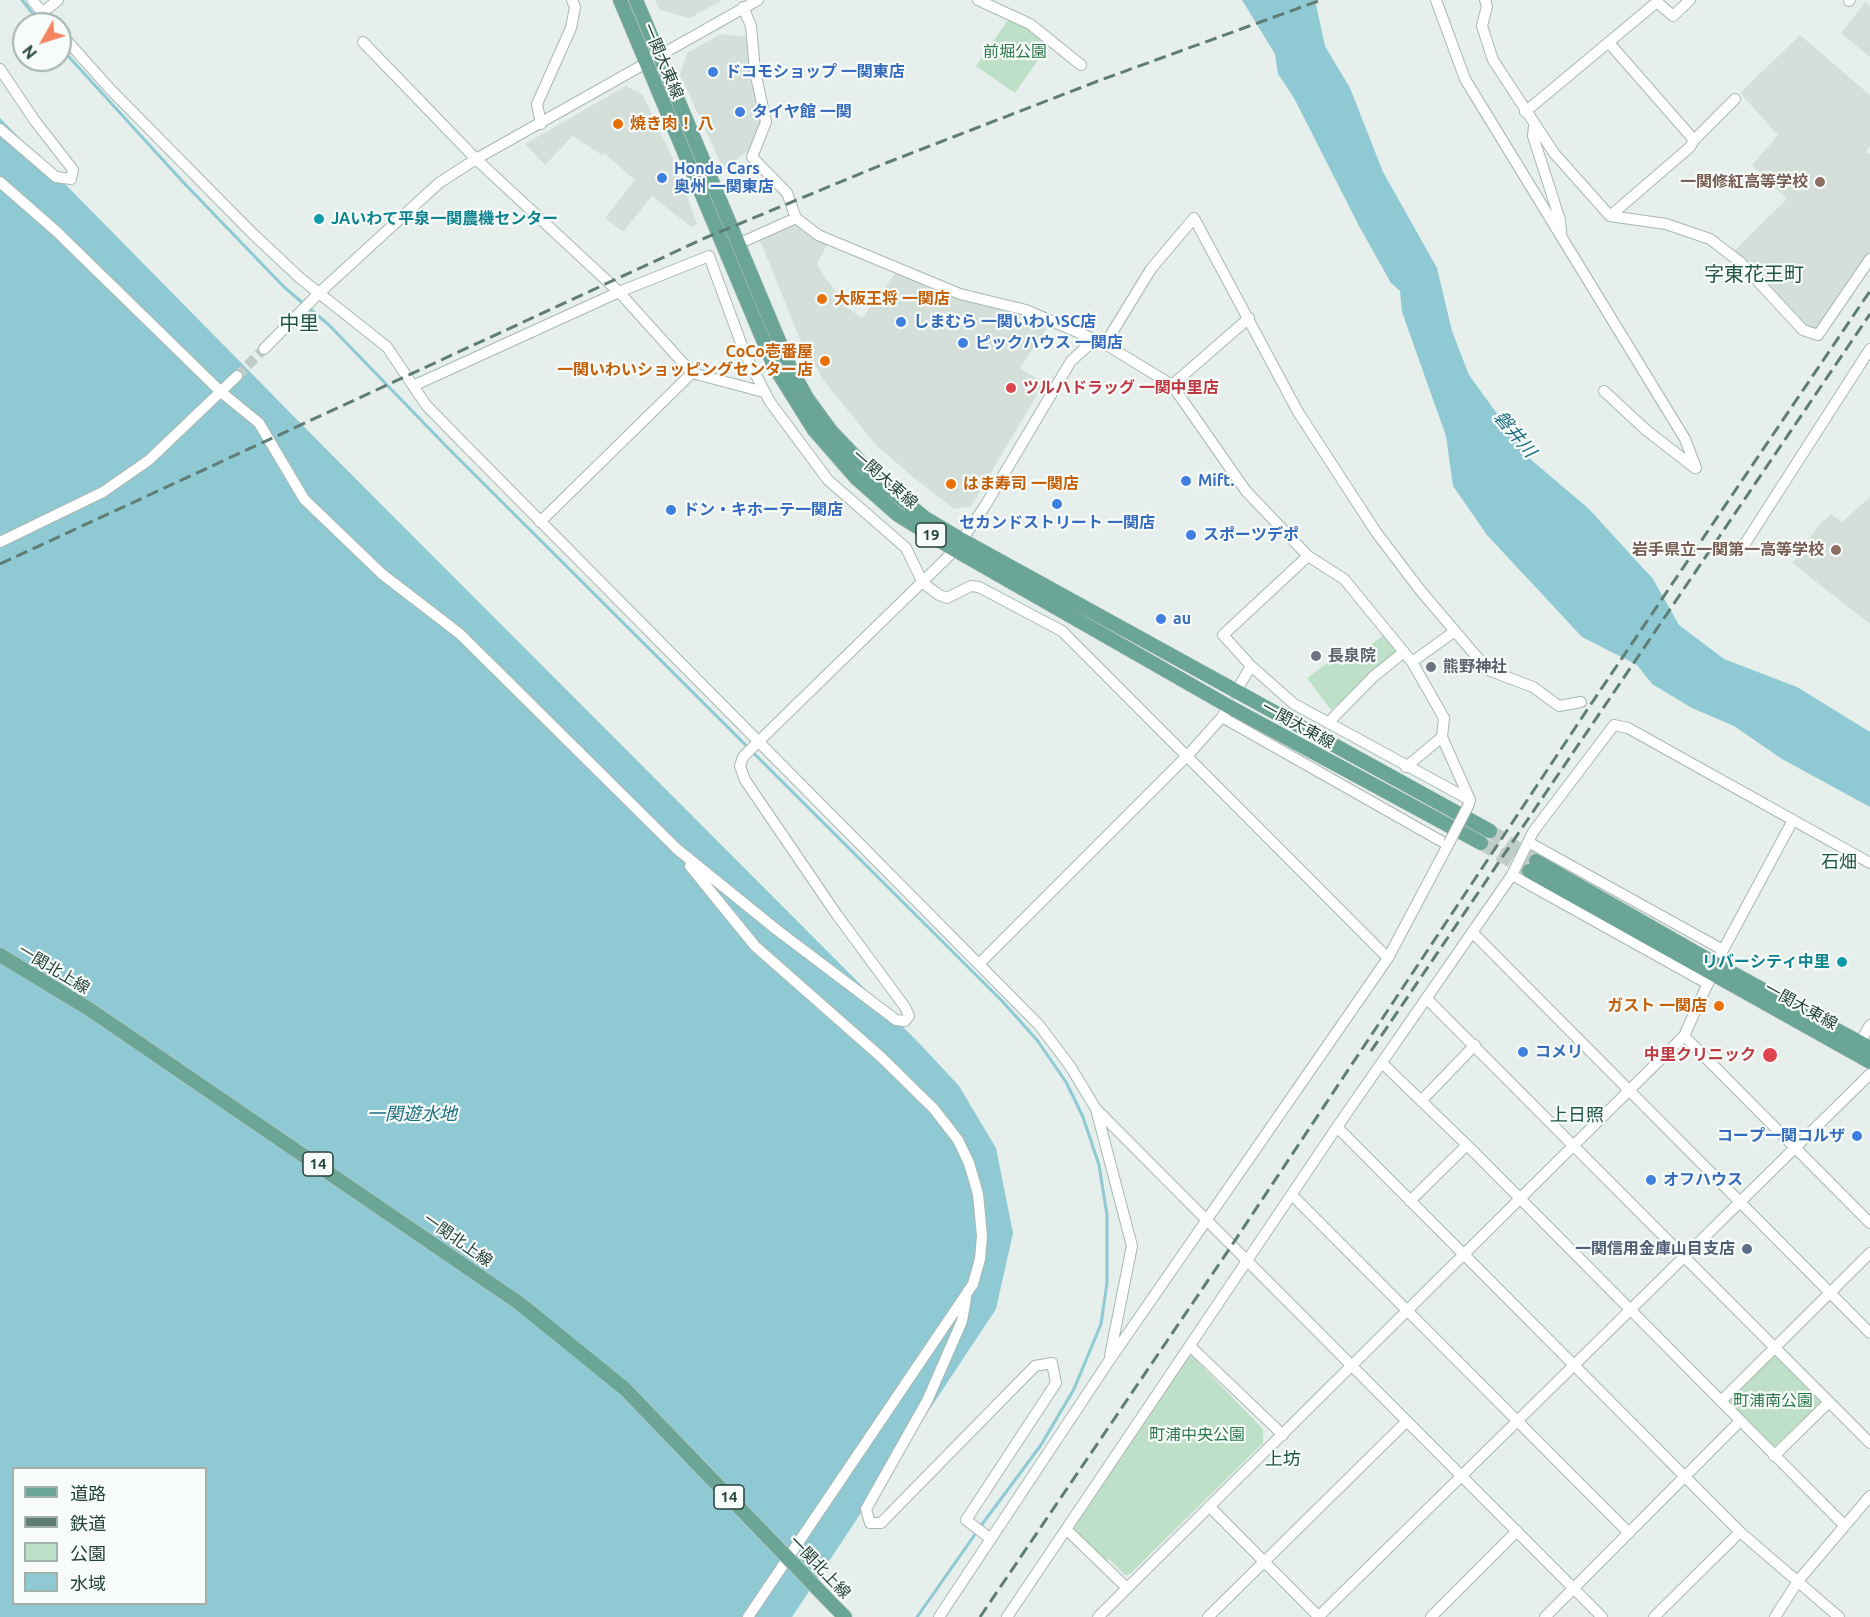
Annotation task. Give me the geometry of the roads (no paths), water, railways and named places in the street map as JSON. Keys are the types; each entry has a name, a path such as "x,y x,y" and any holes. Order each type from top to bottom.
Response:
{"main road":[{"name":"一関大東線","path":"620,0 774,366 793,399 834,456 856,478 898,515 1490,831"},
{"name":"一関大東線","path":"636,0 790,367 807,398 831,431 895,496 958,545 1225,711 1481,843"},
{"name":"一関大東線","path":"1533,866 1712,974 1870,1062"},
{"name":"一関北上線","path":"0,955 98,1016 519,1302 624,1389 845,1617"},
{"name":"一関大東線","path":"1712,974 1865,1046"}],"street":[{"path":"32,0 41,12"},
{"path":"43,12 58,0"},
{"path":"541,124 537,104 571,28 575,7 572,0"},
{"path":"264,349 319,293 439,183 476,159 758,0"},
{"path":"978,0 1030,24 1081,65"},
{"path":"1436,0 1465,79 1685,439 1695,468 1666,443 1646,430 1604,391"},
{"path":"1485,0 1487,6 1482,26 1493,60 1534,126 1554,153 1610,216 1666,224 1710,239 1740,262 1803,330 1818,335 1870,259"},
{"path":"1525,112 1658,2 1673,16 1690,0"},
{"path":"743,7 751,26 755,71 766,122 752,157 787,193 796,218 818,235 960,294 1026,310 1105,344 1172,385 1246,491 1308,556 1344,579 1412,662 1444,718 1442,737 1469,803 1388,958 988,1537 939,1617"},
{"path":"363,42 476,159 619,292 692,373 764,392"},
{"path":"1610,44 1694,140"},
{"path":"72,46 111,90 252,233 319,293 387,347 399,360 426,405 756,745 980,963 1039,1025 1070,1066 1096,1108 1602,1617"},
{"path":"0,69 35,121 67,162 72,170 71,179 56,177 0,129"},
{"path":"1610,216 1690,147 1694,140 1735,99"},
{"path":"1534,126 1533,136 1560,220 1561,236"},
{"path":"0,182 56,231 221,393 259,423 304,499 382,574 460,634 677,849 777,930 896,1020 905,1021 909,1016 906,1007 837,915 745,780 740,766 743,757 923,583 958,545 1039,417 1071,361 1093,340"},
{"path":"738,244 796,218"},
{"path":"1105,344 1151,269 1194,218 1298,412 1370,522 1455,631 1491,671 1533,687 1559,706 1581,702"},
{"path":"413,386 619,292 709,256 745,354 764,392 790,432 828,480 906,548 915,572 923,583 947,598 971,586 979,587 1062,631 1388,958"},
{"path":"1172,385 1249,318"},
{"path":"1746,542 1870,349"},
{"path":"540,522 692,373"},
{"path":"0,542 104,492 149,460 237,376"},
{"path":"1308,556 1223,635 1251,666 1294,704 1469,803"},
{"path":"1412,662 1455,631"},
{"path":"1328,723 1373,677 1404,652"},
{"path":"1235,693 1251,666"},
{"path":"980,963 1188,755 1225,711 1449,844"},
{"path":"1007,1617 1293,1196 1337,1127 1383,1064 1512,875 1530,843 1533,832 1614,725 1628,728 1792,822 1870,863"},
{"path":"1406,767 1442,737"},
{"path":"1098,1617 1684,1036 1723,950 1792,822"},
{"path":"1530,843 1723,950"},
{"path":"677,849 755,946 881,1057 934,1109 958,1140 969,1163 978,1194 982,1236 980,1259 973,1284 967,1294 748,1617"},
{"path":"1512,875 1712,974"},
{"path":"1472,932 1870,1333"},
{"path":"1427,999 1870,1443"},
{"path":"1865,1046 1870,1025"},
{"path":"1684,1036 1870,1223"},
{"path":"1420,1101 1476,1046"},
{"path":"1383,1064 1467,1144 1845,1526"},
{"path":"1209,1506 1319,1617 1870,1074"},
{"path":"1096,1108 1132,1246 1109,1361"},
{"path":"1337,1127 1740,1532 1839,1617"},
{"path":"1410,1201 1467,1144"},
{"path":"1293,1196 1629,1533"},
{"path":"1721,1401 1870,1253"},
{"path":"967,1294 962,1321 927,1401 866,1509 870,1523 881,1523 1035,1366 1052,1363 1056,1383 966,1520 988,1537"},
{"path":"1190,1346 1283,1435"},
{"path":"1774,1456 1829,1402"},
{"path":"1208,1617 1407,1421"},
{"path":"1545,1617 1740,1421"},
{"path":"1775,1617 1798,1581 1870,1497"},
{"path":"1067,1530 1127,1588"},
{"path":"1431,1617 1517,1531"},
{"path":"1654,1617 1740,1532"}],"water":[{"path":"1242,0 1315,0 1325,46 1350,88 1383,172 1437,268 1452,331 1469,375 1529,458 1589,509 1653,579 1679,625 1724,659 1797,687 1870,732 1870,807 1782,759 1734,726 1692,708 1652,684 1637,665 1582,637 1487,535 1453,486 1446,436 1402,312 1400,291 1391,283 1359,226 1294,98 1278,74 1275,54"},
{"name":"一関遊水地","path":"0,118 322,445 920,1044 959,1086 996,1148 1013,1233 996,1309 792,1617 0,1617"}],"waterway":[{"path":"22,0 32,12"},
{"path":"72,60 183,182 284,287 304,304"},
{"path":"309,308 329,325 447,447 1003,1002 1037,1040 1066,1082 1083,1117 1099,1165 1107,1215 1107,1283 1101,1324 1074,1389 1041,1445 980,1527"},
{"path":"917,1617 976,1533"}],"tunnel":[{"path":"237,376 264,349"},
{"path":"1490,831 1536,861"},
{"path":"1481,843 1527,870"}],"railway":[{"path":"0,564 705,238 886,163 1098,81 1321,0"},
{"path":"980,1617 1232,1245 1589,707 1870,291"},
{"path":"1371,1051 1870,314"}],"place":[{"name":"ドコモショップ 一関東店","path":"713,72"},
{"name":"タイヤ館 一関","path":"740,112"},
{"name":"焼き肉！ 八","path":"618,124"},
{"name":"Honda Cars 奥州 一関東店","path":"662,178"},
{"name":"一関修紅高等学校","path":"1820,182"},
{"name":"JAいわて平泉一関農機センター","path":"319,219"},
{"name":"大阪王将 一関店","path":"822,299"},
{"name":"しまむら 一関いわいSC店","path":"901,322"},
{"name":"ピックハウス 一関店","path":"963,343"},
{"name":"CoCo壱番屋 一関いわいショッピングセンター店","path":"825,361"},
{"name":"ツルハドラッグ 一関中里店","path":"1011,388"},
{"name":"Mift.","path":"1186,481"},
{"name":"はま寿司 一関店","path":"951,484"},
{"name":"セカンドストリート 一関店","path":"1057,504"},
{"name":"ドン・キホーテ一関店","path":"671,510"},
{"name":"スポーツデポ","path":"1191,535"},
{"name":"岩手県立一関第一高等学校","path":"1836,550"},
{"name":"au","path":"1161,619"},
{"name":"長泉院","path":"1316,656"},
{"name":"熊野神社","path":"1431,667"},
{"name":"リバーシティ中里","path":"1842,962"},
{"name":"ガスト 一関店","path":"1719,1006"},
{"name":"コメリ","path":"1523,1052"},
{"name":"中里クリニック","path":"1770,1055"},
{"name":"コープ一関コルザ","path":"1857,1136"},
{"name":"オフハウス","path":"1651,1180"},
{"name":"一関信用金庫山目支店","path":"1747,1249"}],"district":[{"name":"字東花王町","path":"1754,274"},
{"name":"中里","path":"299,323"},
{"name":"石畑","path":"1839,862"},
{"name":"上日照","path":"1577,1115"},
{"name":"上坊","path":"1283,1459"}],"park label":[{"name":"前堀公園","path":"1015,52"},
{"name":"町浦南公園","path":"1773,1401"},
{"name":"町浦中央公園","path":"1197,1435"}],"water label":[{"name":"磐井川","path":"1515,434"}]}
